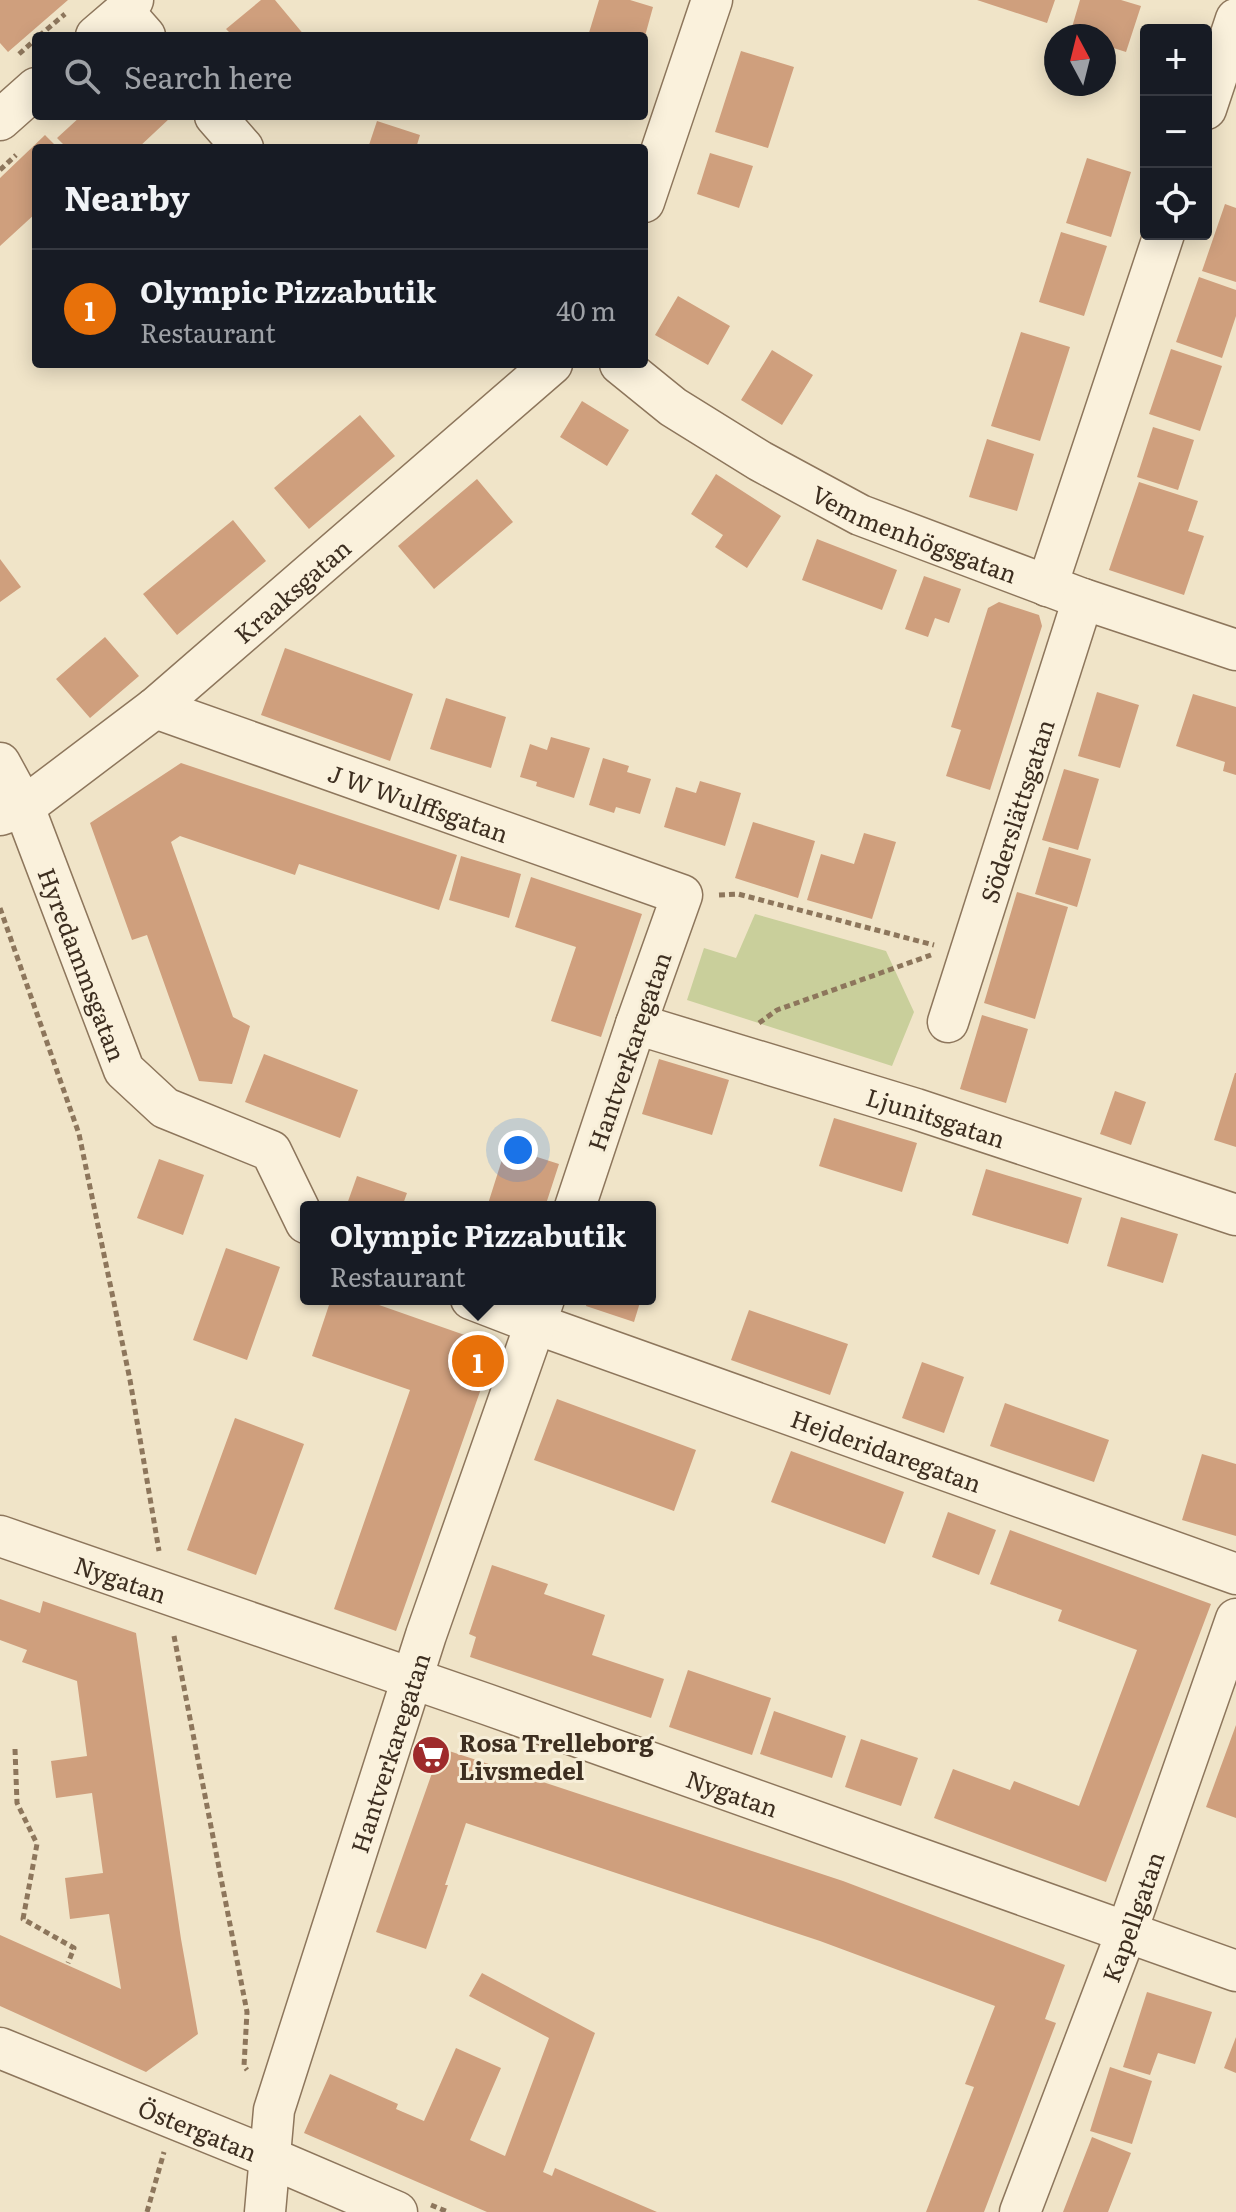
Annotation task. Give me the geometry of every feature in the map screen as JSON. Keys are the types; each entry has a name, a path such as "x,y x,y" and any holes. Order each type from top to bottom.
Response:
{"street":[{"path":"648,190 712,0"},
{"path":"1216,0 1236,7"},
{"path":"1210,96 1236,19"},
{"path":"0,120 32,92"},
{"path":"218,120 240,144"},
{"name":"Söderslättsgatan","path":"948,1022 958,952 1065,593 1162,240"},
{"name":"Vemmenhögsgatan","path":"625,368 685,415 760,461 860,515 1065,593 1236,650"},
{"name":"Kraaksgatan","path":"12,811 155,708 538,369"},
{"name":"J W Wulffsgatan","path":"155,708 682,895"},
{"name":"Hyredammsgatan","path":"0,763 12,811 124,1070 165,1108 271,1151 300,1211"},
{"name":"Hantverkaregatan","path":"577,1201 682,895"},
{"name":"Ljunitsgatan","path":"636,1024 916,1109 1236,1215"},
{"path":"503,1305 540,1312"},
{"name":"Hantverkaregatan","path":"265,2212 274,2110 426,1635 540,1312"},
{"name":"Hejderidaregatan","path":"540,1312 1236,1574"},
{"name":"Nygatan","path":"0,1536 413,1678 1236,1971"},
{"name":"Kapellgatan","path":"1020,2212 1127,1931 1236,1619"},
{"name":"Östergatan","path":"0,2048 397,2212"}],"path":[{"path":"57,32 114,19"},
{"path":"682,895 738,894 958,952"},
{"path":"0,908 79,1134 130,1380 167,1594 247,2012"},
{"path":"723,1050 777,1010 958,952"},
{"path":"15,1749 17,1803 37,1844 23,1919 74,1948 68,1963"}],"green space":[{"path":"755,914 886,951 914,1012 892,1066 687,1000 704,948 736,958"}],"building":[{"path":"0,0 68,0 8,52 0,43"},
{"path":"261,0 275,0 302,32 229,32 226,29"},
{"path":"599,0 630,0 653,7 646,32 589,32"},
{"path":"977,0 1055,0 1047,23"},
{"path":"1080,0 1121,0 1141,6 1126,52 1116,49 1116,24 1073,24"},
{"path":"741,51 794,67 768,148 715,132"},
{"path":"77,120 168,120 142,144 63,144 57,138"},
{"path":"377,121 420,135 417,144 369,144"},
{"path":"45,135 54,144 36,144"},
{"path":"32,147 32,217 0,246 0,178"},
{"path":"710,153 753,166 739,208 697,194"},
{"path":"1087,158 1131,172 1111,237 1066,223"},
{"path":"1225,204 1236,208 1236,282 1202,271"},
{"path":"1061,232 1107,246 1084,316 1039,302"},
{"path":"1199,277 1236,290 1236,316 1222,358 1176,342"},
{"path":"678,296 730,326 708,365 655,335"},
{"path":"1021,332 1070,347 1040,441 991,426"},
{"path":"1171,349 1222,366 1200,431 1149,414"},
{"path":"772,350 813,375 782,425 741,400"},
{"path":"582,401 629,430 607,466 560,437"},
{"path":"360,415 395,456 309,529 274,488"},
{"path":"1153,427 1194,440 1178,490 1137,477"},
{"path":"987,439 1034,454 1017,511 969,497"},
{"path":"716,474 781,516 747,568 715,547 723,535 691,514"},
{"path":"477,479 513,522 434,589 398,546"},
{"path":"1139,482 1198,501 1188,531 1204,536 1184,595 1109,570"},
{"path":"233,520 266,561 177,635 143,594"},
{"path":"817,539 897,570 882,610 802,580"},
{"path":"0,559 21,587 0,602"},
{"path":"924,576 961,589 949,623 935,618 928,637 905,629"},
{"path":"999,602 1039,615 1042,626 990,790 946,776 961,730 951,727 988,608"},
{"path":"105,637 139,676 90,718 56,679"},
{"path":"285,648 413,694 390,761 261,715"},
{"path":"1097,692 1139,705 1120,768 1078,756"},
{"path":"1193,694 1236,707 1236,775 1223,771 1225,762 1176,746"},
{"path":"446,698 506,717 491,768 430,749"},
{"path":"551,737 590,748 574,798 536,786 537,782 520,777 530,744 547,750"},
{"path":"603,758 629,766 627,772 651,779 640,814 616,807 614,813 589,805"},
{"path":"181,763 457,855 439,910 299,864 295,875 180,836 171,842 233,1017 250,1026 232,1084 199,1081 147,935 132,940 90,823"},
{"path":"1064,769 1099,779 1078,850 1042,840"},
{"path":"700,781 741,793 725,846 664,827 676,787 696,793"},
{"path":"753,822 815,841 798,898 735,878"},
{"path":"864,833 896,842 872,919 807,900 821,854 854,864"},
{"path":"1049,847 1091,859 1077,907 1035,894"},
{"path":"461,856 521,874 509,918 449,900"},
{"path":"531,877 642,914 601,1037 551,1021 576,947 515,927"},
{"path":"1017,892 1068,907 1035,1019 984,1003"},
{"path":"982,1015 1028,1029 1006,1103 960,1089"},
{"path":"264,1054 358,1090 340,1138 245,1102"},
{"path":"659,1059 729,1080 712,1135 642,1114"},
{"path":"1236,1073 1236,1147 1214,1140"},
{"path":"1115,1091 1146,1102 1131,1145 1100,1134"},
{"path":"834,1118 917,1143 902,1192 819,1166"},
{"path":"506,1147 559,1164 547,1201 489,1201"},
{"path":"159,1159 204,1175 183,1235 137,1218"},
{"path":"986,1169 1082,1198 1068,1244 972,1215"},
{"path":"357,1176 407,1193 404,1201 348,1201"},
{"path":"1121,1217 1178,1234 1163,1283 1107,1266"},
{"path":"226,1248 280,1267 247,1360 193,1340"},
{"path":"329,1305 379,1305 496,1346 396,1631 334,1609 410,1390 312,1356"},
{"path":"586,1305 639,1305 634,1322"},
{"path":"749,1310 848,1344 830,1395 731,1360"},
{"path":"922,1362 964,1377 944,1433 902,1418"},
{"path":"557,1399 696,1450 674,1511 534,1460"},
{"path":"1005,1403 1109,1440 1094,1482 990,1446"},
{"path":"235,1418 304,1444 256,1575 187,1550"},
{"path":"791,1451 904,1492 885,1544 771,1502"},
{"path":"1202,1454 1236,1464 1236,1536 1182,1520"},
{"path":"948,1512 996,1530 979,1575 932,1557"},
{"path":"1010,1530 1211,1604 1106,1882 934,1818 953,1769 1010,1790 1014,1781 1079,1806 1137,1650 1058,1621 1062,1610 990,1584"},
{"path":"492,1565 548,1584 544,1594 605,1615 592,1655 664,1679 651,1718 470,1657 476,1637 469,1634"},
{"path":"0,1599 40,1613 43,1601 136,1633 198,2034 146,2072 0,2006 0,1935 121,1989 109,1914 70,1919 65,1878 103,1873 92,1793 56,1798 51,1761 87,1756 77,1681 22,1662 27,1650 0,1640"},
{"path":"688,1670 771,1698 752,1755 669,1727"},
{"path":"774,1711 846,1736 832,1778 760,1754"},
{"path":"1236,1725 1236,1818 1206,1807"},
{"path":"861,1739 918,1758 901,1806 845,1787"},
{"path":"446,1750 843,1881 1065,1965 1045,2019 1056,2023 984,2212 926,2212 974,2087 965,2084 995,2006 820,1941 466,1823 426,1949 376,1932 438,1756"},
{"path":"482,1973 595,2033 543,2172 552,2176 555,2168 657,2212 487,2212 304,2133 330,2074 398,2104 396,2109 424,2121 456,2048 501,2068 470,2140 505,2156 549,2038 469,1996"},
{"path":"1147,1992 1212,2012 1195,2064 1158,2053 1150,2075 1123,2067"},
{"path":"1236,2037 1236,2073 1224,2068"},
{"path":"1110,2067 1152,2081 1132,2144 1090,2131"},
{"path":"1092,2137 1131,2153 1108,2212 1063,2212"}],"place":[{"name":"Olympic Pizzabutik","path":"478,1361"},
{"name":"Rosa Trelleborg Livsmedel","path":"431,1755"}]}
